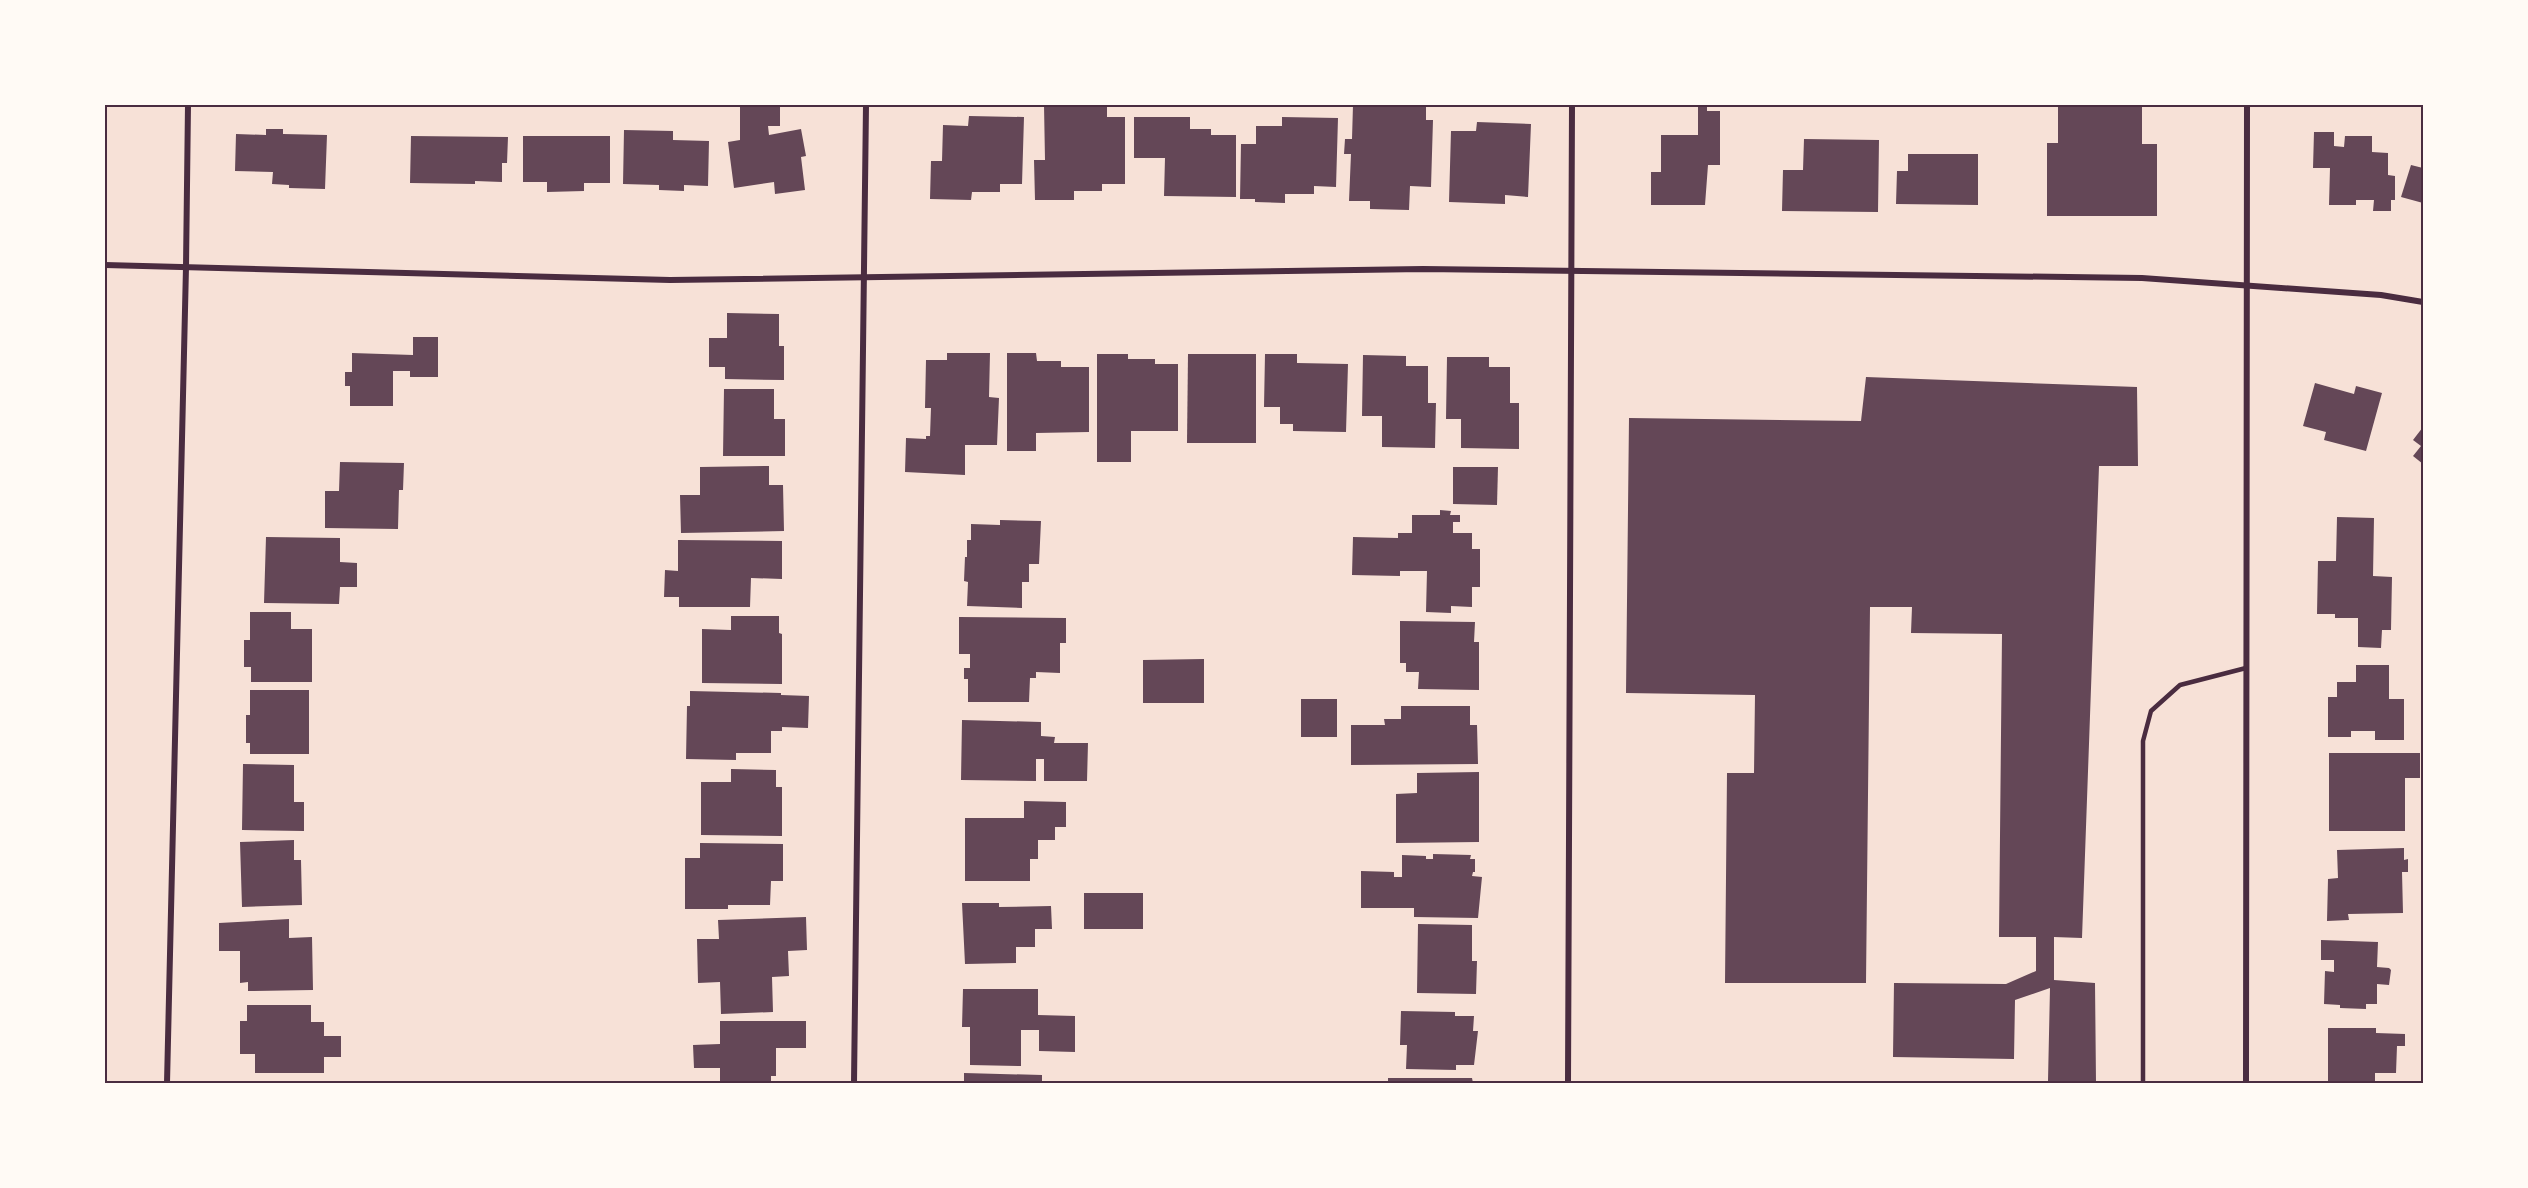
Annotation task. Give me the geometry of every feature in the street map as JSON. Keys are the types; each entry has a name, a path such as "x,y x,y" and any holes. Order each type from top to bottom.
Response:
{"street":[{"path":"167,1083 188,105"},
{"path":"854,1083 866,105"},
{"path":"1568,1083 1572,105"},
{"path":"2246,1083 2247,105"},
{"path":"105,265 670,280 1423,269 2142,278 2381,295 2423,302"}],"lane":[{"path":"2143,1083 2144,741 2151,711 2180,685 2246,668"}],"building":[{"path":"740,105 780,105 780,126 768,126 769,135 801,129 806,156 801,157 805,190 775,194 774,182 734,188 728,142 740,140"},
{"path":"1044,105 1107,105 1107,117 1125,117 1125,184 1102,184 1102,191 1074,191 1074,200 1035,200 1034,160 1045,160"},
{"path":"1353,105 1426,105 1426,120 1433,120 1431,187 1410,186 1409,210 1370,209 1370,201 1349,201 1351,154 1344,154 1345,139 1352,139"},
{"path":"2058,105 2142,105 2142,144 2157,144 2157,216 2047,216 2047,143 2058,143"},
{"path":"1698,106 1707,106 1707,111 1720,111 1720,165 1708,165 1705,205 1651,205 1651,172 1661,172 1661,135 1698,135"},
{"path":"969,116 1024,117 1022,184 1000,184 1000,192 972,192 971,200 930,199 931,161 942,161 943,125 968,126"},
{"path":"1134,117 1190,117 1190,129 1211,129 1211,135 1236,135 1236,197 1164,196 1165,158 1134,158"},
{"path":"1282,117 1338,118 1336,187 1314,186 1314,194 1285,194 1285,203 1240,199 1241,144 1256,144 1256,126 1282,126"},
{"path":"1477,122 1531,124 1528,197 1505,195 1505,204 1449,202 1451,131 1476,131"},
{"path":"266,129 283,129 283,134 327,135 325,189 289,188 289,185 272,184 273,172 235,171 236,134 266,135"},
{"path":"624,130 673,131 673,140 709,141 708,186 684,185 684,191 659,190 659,185 623,184"},
{"path":"2314,132 2334,132 2334,146 2344,147 2345,136 2372,136 2372,152 2388,153 2388,175 2395,176 2395,200 2391,200 2391,211 2373,211 2374,200 2356,200 2356,205 2329,205 2330,168 2313,168"},
{"path":"411,136 508,137 507,163 502,163 502,182 410,183"},
{"path":"523,136 610,136 610,183 584,183 584,191 547,192 547,182 523,182"},
{"path":"1804,139 1879,140 1878,212 1782,211 1783,170 1803,170"},
{"path":"1908,154 1978,154 1978,205 1896,204 1897,171 1908,171"},
{"path":"2411,165 2423,168 2423,203 2401,197"},
{"path":"727,313 779,314 779,346 784,346 784,380 725,379 725,367 709,367 709,338 727,338"},
{"path":"413,337 438,337 438,377 410,377 410,371 393,371 393,406 350,406 350,386 345,386 345,372 352,372 352,353 413,355"},
{"path":"947,353 990,353 989,397 999,398 997,445 965,445 965,475 905,472 906,438 926,439 926,436 930,436 931,408 925,408 926,360 947,360"},
{"path":"1007,353 1036,353 1037,361 1061,361 1061,367 1089,367 1089,432 1036,433 1036,451 1007,451"},
{"path":"1097,354 1128,354 1128,359 1155,359 1155,364 1178,364 1178,431 1131,431 1131,462 1097,462"},
{"path":"1188,354 1256,354 1256,443 1187,443"},
{"path":"1265,354 1297,354 1297,363 1348,364 1346,432 1293,431 1293,424 1280,424 1280,407 1264,407"},
{"path":"1363,355 1406,356 1406,366 1428,366 1428,403 1436,403 1435,448 1382,447 1382,416 1362,416"},
{"path":"1447,357 1489,357 1489,367 1510,367 1510,403 1519,403 1519,449 1461,448 1461,419 1446,419"},
{"path":"1866,377 2137,387 2138,466 2099,466 2082,938 2054,937 2054,980 2095,983 2096,1082 2048,1081 2050,988 2015,1000 2014,1059 1893,1057 1894,983 2006,984 2036,971 2036,937 1999,937 2002,634 1911,633 1912,607 1870,607 1866,983 1725,983 1727,773 1754,773 1755,695 1626,693 1629,418 1861,421"},
{"path":"2315,383 2354,394 2356,386 2382,393 2366,451 2324,440 2326,432 2303,426"},
{"path":"724,389 774,389 774,419 785,419 785,456 723,456"},
{"path":"2423,427 2423,464 2413,456 2421,446 2413,440"},
{"path":"340,462 404,463 403,490 399,490 398,529 325,528 325,491 339,491"},
{"path":"769,466 769,485 783,485 784,531 681,533 680,495 700,495 700,467"},
{"path":"1453,467 1498,467 1497,505 1453,504"},
{"path":"1440,510 1451,511 1450,515 1460,515 1460,522 1453,522 1453,533 1472,533 1472,549 1480,549 1480,587 1472,587 1472,607 1451,606 1451,613 1426,612 1427,571 1400,571 1400,576 1352,575 1353,537 1398,538 1398,533 1412,533 1412,515 1440,515"},
{"path":"2337,517 2374,518 2373,576 2392,577 2391,630 2382,630 2381,648 2358,647 2358,618 2335,618 2335,614 2317,614 2318,561 2336,561"},
{"path":"1000,520 1041,521 1039,564 1029,564 1029,582 1022,582 1022,608 967,606 968,582 964,581 965,557 967,557 967,540 971,540 971,524 1000,525"},
{"path":"266,537 340,538 340,562 357,563 357,587 340,587 339,604 264,603"},
{"path":"678,540 782,541 782,579 751,578 750,607 679,607 679,597 664,597 665,570 678,571"},
{"path":"250,612 291,612 291,629 312,629 312,682 251,682 251,667 244,667 244,640 250,640"},
{"path":"731,616 779,616 779,633 782,634 782,684 702,683 702,629 731,630"},
{"path":"959,617 1066,618 1066,643 1060,643 1060,673 1036,672 1036,678 1030,678 1029,702 968,702 968,679 964,679 964,668 970,668 970,654 959,654"},
{"path":"1400,621 1475,622 1474,642 1479,642 1479,690 1418,689 1419,672 1406,672 1406,663 1400,663"},
{"path":"1204,659 1204,703 1143,703 1143,660"},
{"path":"2356,665 2389,665 2389,699 2404,699 2404,740 2375,740 2375,731 2351,731 2351,737 2328,737 2328,697 2337,697 2337,682 2356,682"},
{"path":"250,690 309,690 309,754 250,754 250,743 246,743 246,715 250,715"},
{"path":"690,691 781,693 781,695 809,696 808,728 782,727 782,731 771,731 771,753 736,753 736,760 686,759 687,706 690,706"},
{"path":"1301,699 1337,699 1337,737 1301,737"},
{"path":"1401,706 1470,706 1470,725 1477,725 1478,764 1351,765 1351,725 1385,725 1384,719 1401,719"},
{"path":"962,720 1041,722 1041,736 1055,737 1054,743 1088,743 1087,781 1044,781 1044,759 1036,759 1036,781 961,780"},
{"path":"2329,753 2420,753 2420,778 2405,778 2405,831 2329,831"},
{"path":"243,764 294,765 294,802 304,802 304,831 242,830"},
{"path":"731,769 776,770 776,787 782,787 782,836 701,835 701,782 731,782"},
{"path":"1479,772 1479,842 1396,843 1396,794 1417,793 1417,773"},
{"path":"1024,801 1066,802 1066,827 1055,827 1055,840 1038,840 1038,859 1030,859 1030,881 965,881 965,818 1024,818"},
{"path":"294,840 294,860 301,860 302,905 242,907 240,842"},
{"path":"700,843 783,844 783,881 771,881 770,905 728,905 728,909 685,909 685,858 700,858"},
{"path":"2404,848 2404,860 2408,859 2408,872 2402,872 2403,913 2348,914 2349,920 2327,921 2328,879 2338,878 2337,850"},
{"path":"1433,854 1471,855 1470,859 1475,859 1475,872 1472,876 1482,877 1478,918 1414,917 1414,908 1361,908 1361,871 1394,872 1394,877 1402,877 1402,855 1426,856 1426,859 1433,859"},
{"path":"1084,893 1143,893 1143,929 1084,929"},
{"path":"962,903 999,903 999,907 1051,906 1052,929 1035,929 1035,947 1016,947 1016,963 965,964"},
{"path":"806,917 807,950 788,951 789,976 772,977 773,1012 721,1014 720,982 698,983 697,939 719,939 718,920"},
{"path":"289,919 289,938 312,937 313,990 248,991 248,982 240,983 240,951 219,951 219,923"},
{"path":"1418,924 1472,925 1472,961 1477,961 1476,994 1417,993"},
{"path":"2321,940 2378,942 2377,967 2391,970 2389,985 2377,984 2377,1004 2366,1004 2366,1009 2340,1008 2340,1005 2324,1004 2325,971 2334,972 2334,960 2321,960"},
{"path":"963,989 1038,989 1038,1015 1075,1016 1075,1052 1039,1051 1039,1030 1021,1030 1021,1066 970,1065 970,1027 962,1027"},
{"path":"247,1005 311,1005 311,1022 324,1022 324,1036 341,1036 341,1057 324,1057 324,1073 255,1073 255,1054 240,1054 240,1021 247,1021"},
{"path":"1401,1011 1455,1012 1455,1016 1474,1016 1473,1031 1478,1031 1474,1065 1456,1065 1456,1070 1406,1069 1407,1045 1400,1045"},
{"path":"720,1021 806,1021 806,1048 776,1048 776,1076 771,1076 771,1083 720,1083 720,1068 694,1068 693,1045 720,1044"},
{"path":"2328,1028 2376,1028 2376,1033 2405,1034 2405,1046 2397,1046 2396,1073 2375,1073 2375,1083 2328,1083"},
{"path":"964,1073 1042,1075 1042,1083 964,1083"},
{"path":"1388,1078 1472,1078 1473,1083 1388,1083"}]}
